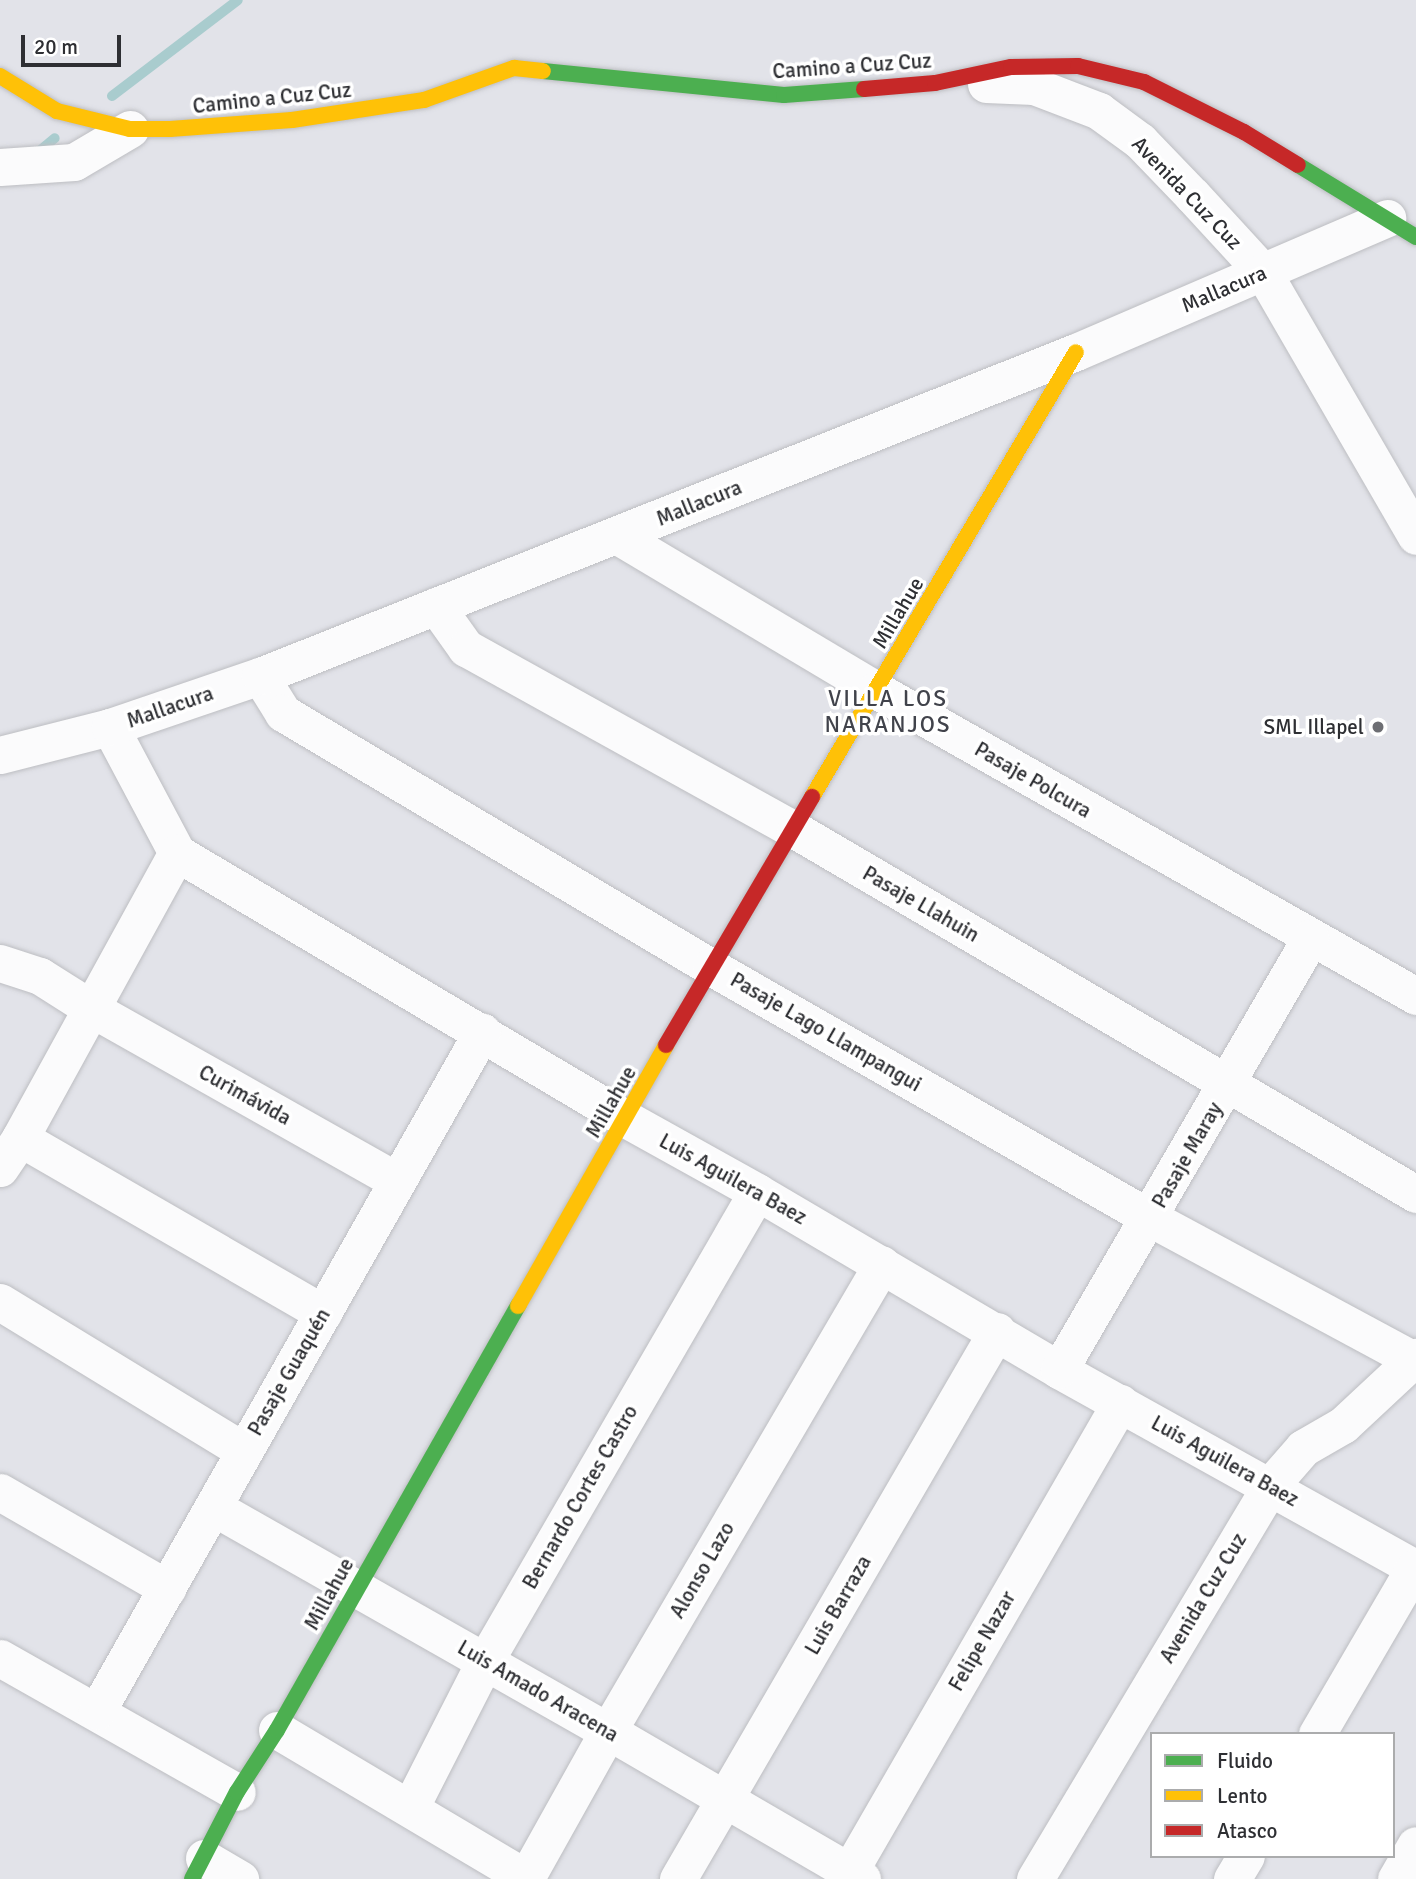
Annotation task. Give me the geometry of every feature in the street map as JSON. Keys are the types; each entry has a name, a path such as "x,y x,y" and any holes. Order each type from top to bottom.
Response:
{"street":[{"name":"Camino a Cuz Cuz","path":"0,76 57,111 130,129 292,120 424,100 514,68 784,95 934,83 1011,67 1078,66 1144,82 1244,132 1401,228"},
{"name":"Avenida Cuz Cuz","path":"934,83 1034,86 1099,111 1140,141 1262,272 1416,536"},
{"path":"0,167 74,162 130,129"},
{"name":"Mallacura","path":"0,755 110,727 260,676 1076,352 1262,272 1401,228"},
{"name":"Millahue","path":"198,1869 237,1793 277,1730 711,967 795,830 1076,352"},
{"name":"Pasaje Polcura","path":"618,536 876,690 1310,939 1416,996"},
{"name":"Pasaje Llahuin","path":"436,606 466,648 795,830 1416,1194"},
{"name":"Pasaje Lago Llampangui","path":"260,676 283,713 711,967 1150,1217 1415,1359"},
{"path":"0,1168 20,1138 177,853 110,727"},
{"name":"Luis Aguilera Baez","path":"177,853 626,1119 882,1264 1059,1370 1415,1568"},
{"name":"Pasaje Maray","path":"1059,1370 1228,1084 1310,939"},
{"name":"Curimávida","path":"0,963 40,976 92,1009 397,1181"},
{"name":"Pasaje Guaquén","path":"97,1712 482,1032"},
{"path":"20,1138 323,1313"},
{"name":"Bernardo Cortes Castro","path":"410,1808 485,1661 757,1192"},
{"name":"Alonso Lazo","path":"527,1878 608,1731 882,1264"},
{"path":"0,1302 244,1451"},
{"name":"Luis Barraza","path":"678,1879 997,1331"},
{"name":"Avenida Cuz Cuz","path":"1035,1879 1270,1486 1303,1448 1343,1425 1415,1359"},
{"name":"Felipe Nazar","path":"852,1877 1120,1403"},
{"path":"0,1492 167,1588"},
{"name":"Luis Amado Aracena","path":"213,1507 608,1731 852,1877"},
{"path":"1318,1732 1415,1568"},
{"path":"0,1658 237,1793"},
{"path":"277,1730 527,1878"},
{"path":"1396,1879 1416,1845"},
{"path":"1233,1879 1245,1858"},
{"path":"198,1869 240,1879"}],"waterway":[{"path":"112,96 238,0"},
{"path":"37,153 55,138"}],"traffic: fast":[{"path":"543,71 784,95 864,89"},
{"path":"1298,165 1416,237"},
{"path":"192,1879 237,1792 277,1730 518,1306"}],"traffic: slow":[{"path":"0,76 57,111 130,129 170,129 292,120 424,100 514,68 543,71"},
{"path":"812,797 1076,352"},
{"path":"518,1306 666,1045"}],"traffic: jam":[{"path":"864,89 935,83 1011,67 1078,66 1144,82 1244,132 1298,165"},
{"path":"666,1045 812,797"}],"place":[{"name":"SML Illapel","path":"1378,727"}],"district":[{"name":"VILLA LOS NARANJOS","path":"888,712"}]}
